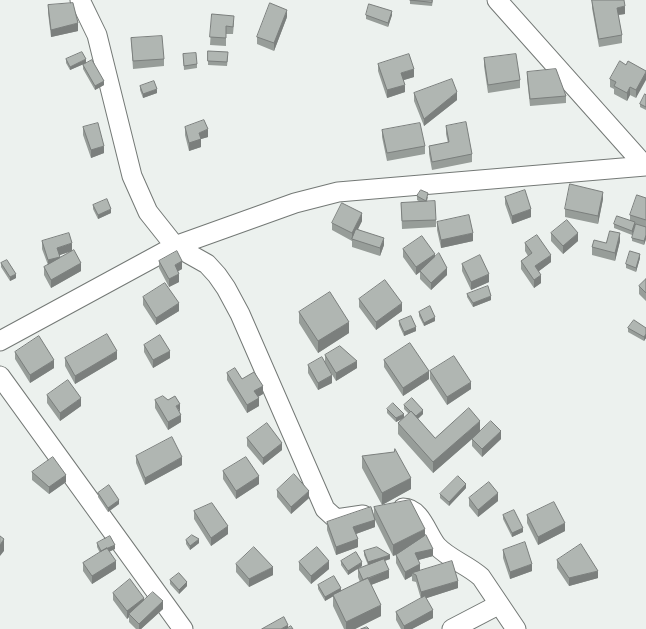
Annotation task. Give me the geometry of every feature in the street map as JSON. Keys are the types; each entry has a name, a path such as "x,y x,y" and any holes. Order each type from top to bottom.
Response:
{"street":[{"path":"80,0 97,35 132,176 148,212 175,246 206,264 226,288 240,314 325,509 332,517 340,519 404,508 412,510 443,552 481,577 516,629"},
{"path":"497,0 645,166"},
{"path":"0,341 175,246 295,203 338,192 645,166"},
{"path":"0,376 183,629"},
{"path":"452,629 498,604"}],"building":[{"path":"410,0 432,0 432,2"},
{"path":"592,0 624,0 625,6 617,8 622,35 599,39"},
{"path":"73,3 78,23 51,30 48,5"},
{"path":"270,3 287,10 274,43 257,37"},
{"path":"369,4 392,11 388,23 366,15"},
{"path":"212,14 234,16 233,27 226,26 226,38 210,37"},
{"path":"162,36 164,59 133,61 131,38"},
{"path":"208,51 228,52 227,62 208,61"},
{"path":"82,52 86,59 70,67 66,59"},
{"path":"196,53 197,64 184,66 183,54"},
{"path":"409,54 414,69 401,73 405,85 387,90 378,64"},
{"path":"516,54 520,80 488,85 484,58"},
{"path":"92,60 104,81 95,86 83,65"},
{"path":"620,61 626,65 628,61 646,71 636,90 630,87 627,93 614,86 616,82 610,79"},
{"path":"556,69 566,96 530,99 527,72"},
{"path":"452,79 457,92 424,119 414,93"},
{"path":"154,81 157,89 143,94 140,86"},
{"path":"645,94 646,95 646,107 640,104"},
{"path":"204,120 208,129 199,133 201,139 189,143 185,127"},
{"path":"466,122 472,154 432,162 429,146 449,142 446,126"},
{"path":"98,123 104,146 91,150 83,127"},
{"path":"420,123 425,146 387,153 382,130"},
{"path":"570,184 603,192 598,216 565,209"},
{"path":"421,190 428,193 426,201 417,196"},
{"path":"525,190 531,209 512,216 505,197"},
{"path":"637,195 646,198 646,220 630,215"},
{"path":"107,199 111,209 98,215 93,205"},
{"path":"435,201 436,220 402,221 401,203"},
{"path":"342,203 362,213 352,233 332,223"},
{"path":"469,215 473,233 441,240 437,222"},
{"path":"617,216 635,222 632,231 614,224"},
{"path":"567,220 578,233 563,246 551,233"},
{"path":"636,224 646,227 644,241 632,238"},
{"path":"356,229 384,238 380,248 352,239"},
{"path":"610,231 620,233 615,253 592,247 594,240 606,243"},
{"path":"69,233 72,243 57,248 60,257 48,260 42,241"},
{"path":"537,235 551,255 535,266 541,275 534,280 521,261 532,253 525,243"},
{"path":"422,236 435,254 416,267 403,249"},
{"path":"74,250 81,263 51,280 44,267"},
{"path":"177,251 182,261 175,265 179,274 169,279 159,261"},
{"path":"630,251 640,254 636,268 626,264"},
{"path":"439,253 447,268 431,283 420,271"},
{"path":"480,255 489,274 471,282 462,264"},
{"path":"7,260 16,274 10,277 1,263"},
{"path":"646,279 646,293 639,286"},
{"path":"385,280 402,303 376,322 359,299"},
{"path":"165,283 179,303 156,318 143,297"},
{"path":"488,286 491,296 473,303 467,294"},
{"path":"330,292 349,322 318,341 299,312"},
{"path":"430,306 435,317 424,323 419,312"},
{"path":"411,316 416,327 404,332 399,321"},
{"path":"634,320 646,328 646,334 644,337 628,328"},
{"path":"107,334 117,351 75,376 65,358"},
{"path":"160,335 170,351 153,360 144,345"},
{"path":"39,336 54,360 30,375 15,352"},
{"path":"410,343 429,371 403,388 384,360"},
{"path":"340,346 357,361 336,373 325,355"},
{"path":"454,356 471,382 447,397 430,371"},
{"path":"322,357 332,375 318,383 308,365"},
{"path":"235,368 242,379 254,372 263,386 254,391 259,398 247,405 227,373"},
{"path":"68,380 81,398 60,413 47,395"},
{"path":"163,396 168,400 175,396 180,404 176,406 181,415 168,422 155,400"},
{"path":"412,398 423,410 416,416 404,405"},
{"path":"393,403 404,414 396,418 387,409"},
{"path":"469,408 480,421 433,462 398,423 411,411 435,438"},
{"path":"491,421 501,431 482,449 472,439"},
{"path":"267,423 282,443 263,458 247,438"},
{"path":"172,437 182,457 145,478 136,456"},
{"path":"395,449 411,478 382,493 362,456 394,452"},
{"path":"53,457 66,475 49,487 32,472"},
{"path":"246,457 259,476 236,491 223,471"},
{"path":"294,474 309,491 291,507 277,490"},
{"path":"458,476 466,484 449,502 440,494"},
{"path":"489,482 498,493 478,510 469,498"},
{"path":"109,485 119,500 108,508 98,493"},
{"path":"410,500 425,529 393,545 374,507"},
{"path":"554,502 565,523 538,537 527,515"},
{"path":"212,503 228,526 211,538 194,511"},
{"path":"371,507 375,520 353,527 358,539 336,547 327,522"},
{"path":"514,510 523,528 512,533 503,515"},
{"path":"192,535 199,539 190,546 186,540"},
{"path":"426,535 433,549 415,553 420,564 405,572 396,555"},
{"path":"0,536 4,539 0,545"},
{"path":"110,536 115,545 101,551 97,543"},
{"path":"525,542 532,564 510,572 503,550"},
{"path":"581,544 598,571 569,578 557,560"},
{"path":"254,547 273,567 249,579 236,564"},
{"path":"317,547 329,561 311,576 299,562"},
{"path":"377,547 390,555 368,562 364,551"},
{"path":"107,548 116,561 92,576 83,563"},
{"path":"356,552 362,562 348,571 341,561"},
{"path":"384,559 389,570 363,580 358,569"},
{"path":"452,561 458,581 421,592 416,575 412,573"},
{"path":"179,573 187,582 179,590 170,580"},
{"path":"334,576 341,588 325,597 318,585"},
{"path":"368,578 381,605 346,622 333,595"},
{"path":"130,579 144,598 127,611 113,593"},
{"path":"153,592 163,601 139,624 129,614"},
{"path":"425,596 433,610 404,626 396,612"},
{"path":"284,617 288,625 281,629 262,629"},
{"path":"291,626 293,629 286,629"}]}
